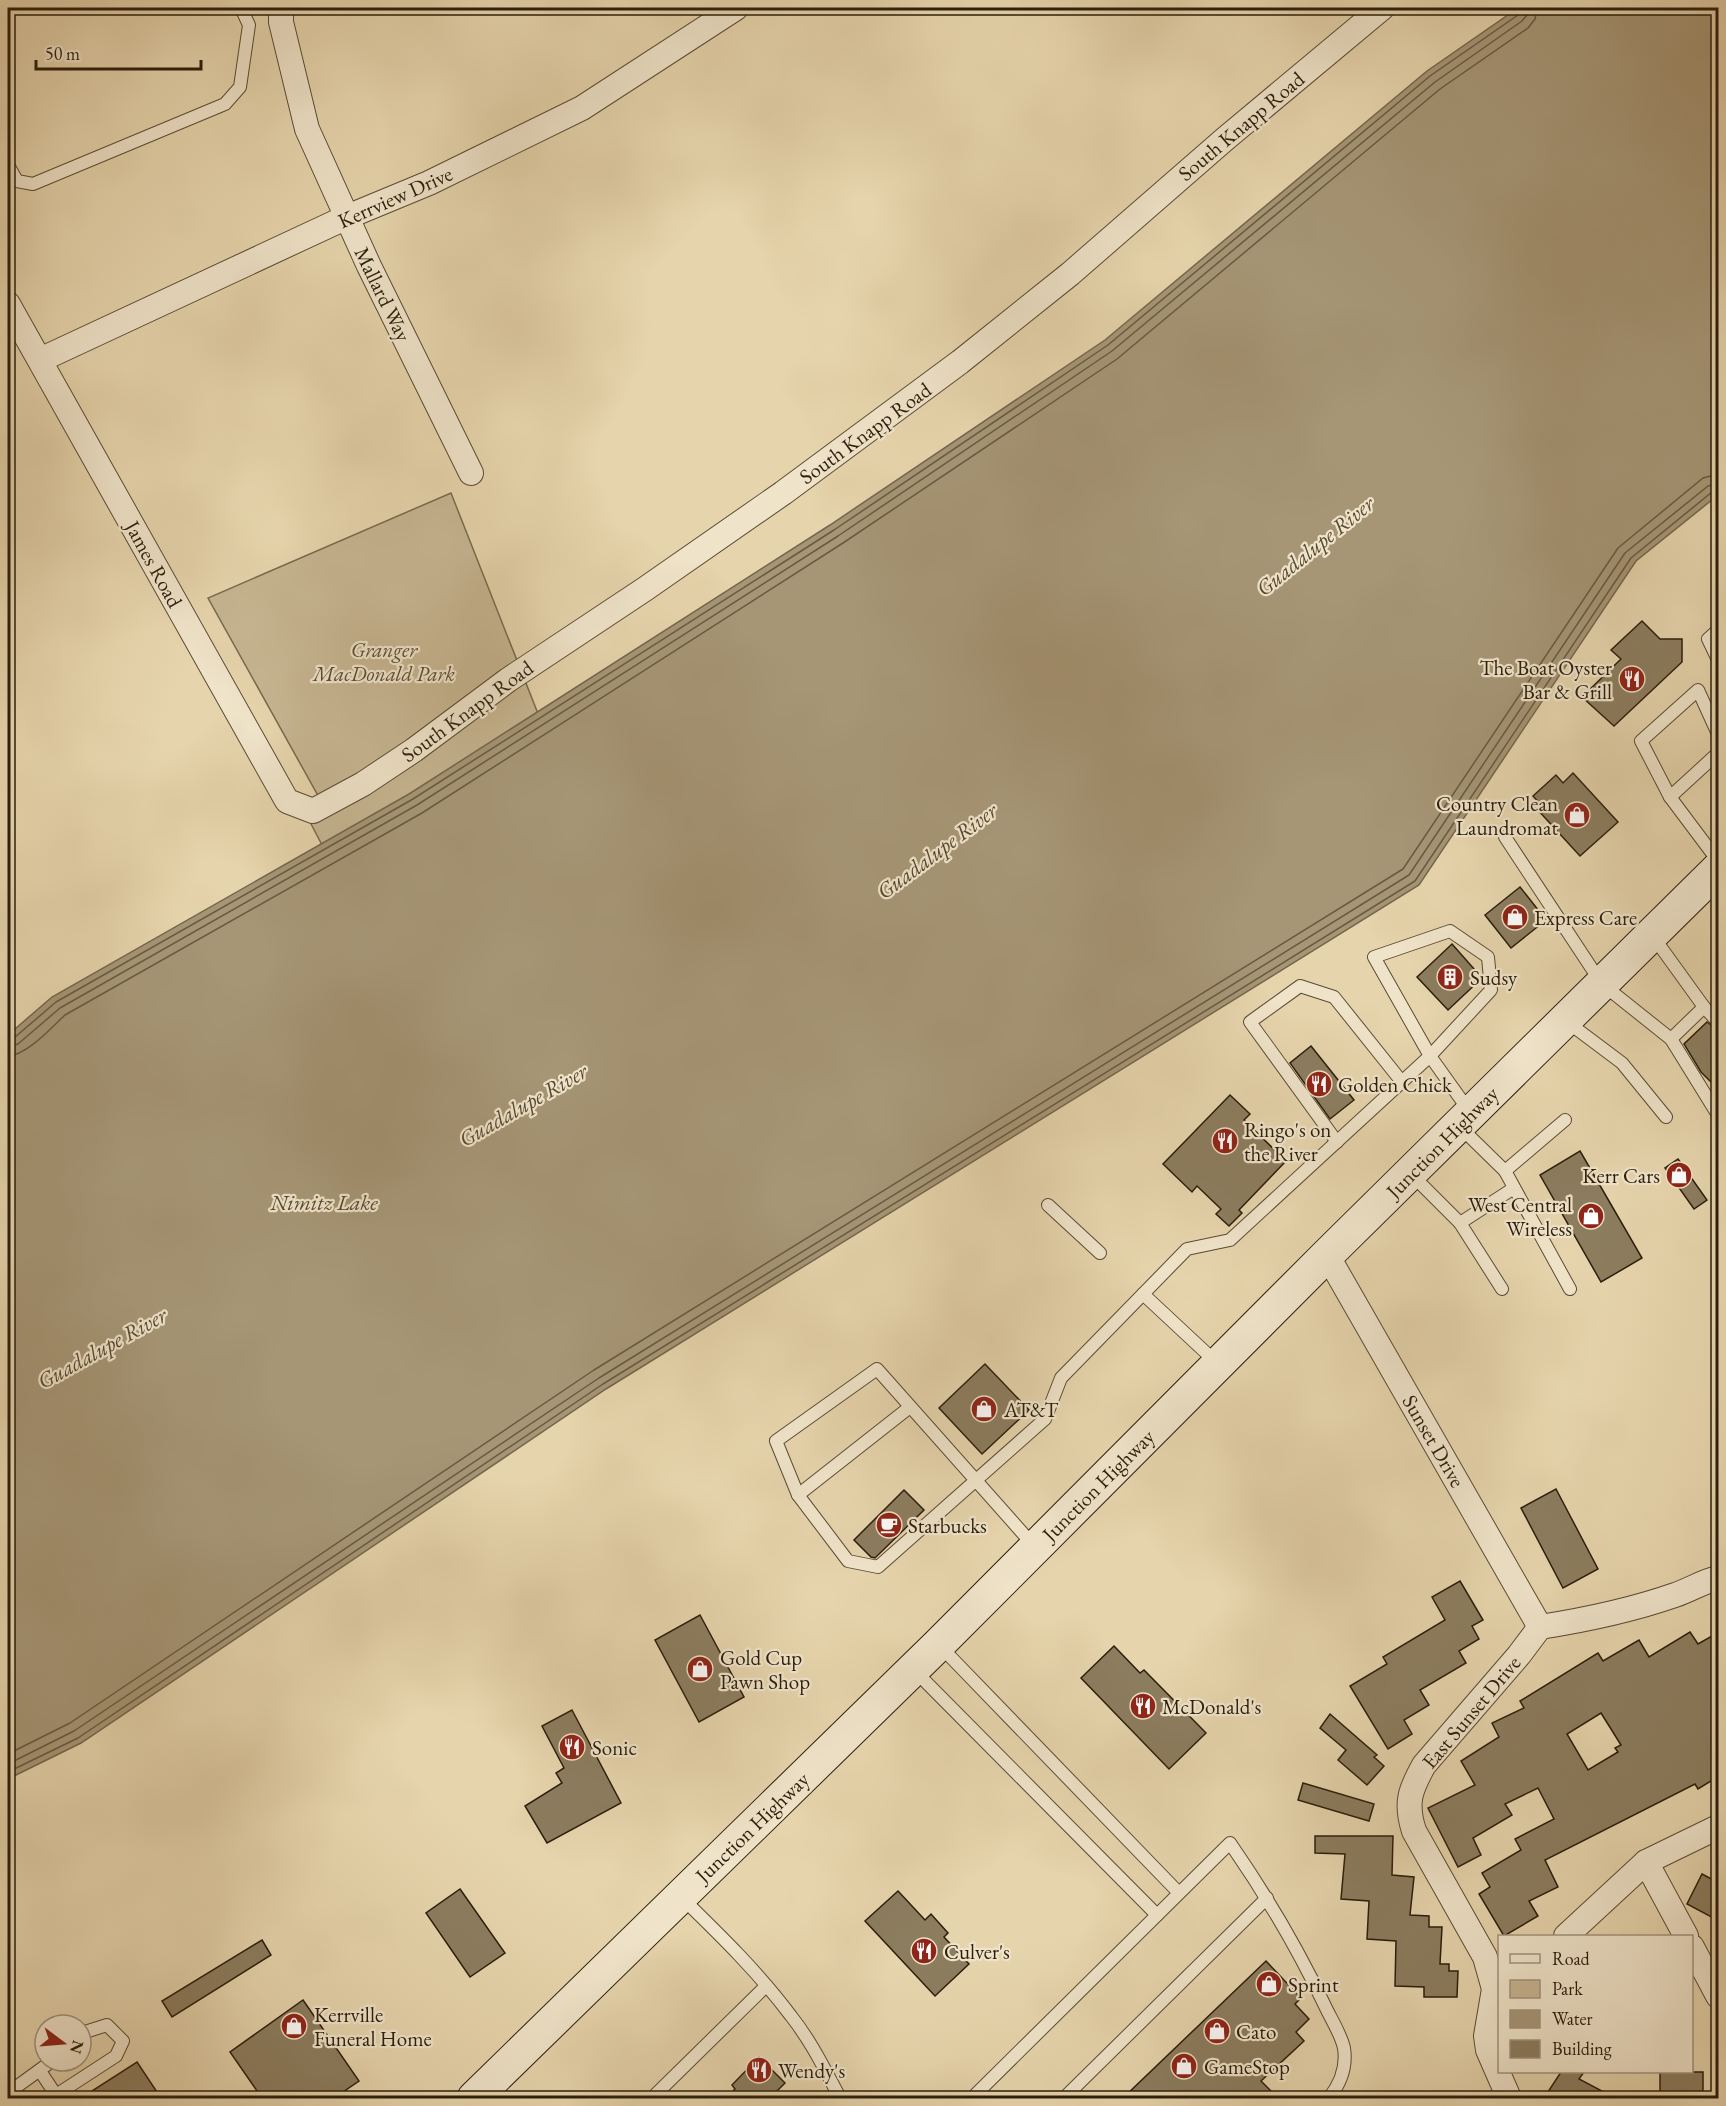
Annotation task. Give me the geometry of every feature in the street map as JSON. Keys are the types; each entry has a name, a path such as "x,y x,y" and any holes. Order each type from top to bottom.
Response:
{"main road":[{"name":"Junction Highway","path":"474,2098 913,1670 1327,1255 1719,869"}],"street":[{"name":"Mallard Way","path":"281,8 281,22 307,129 471,473"},
{"name":"Kerrview Drive","path":"40,360 347,217 429,183 582,108 736,8"},
{"name":"South Knapp Road","path":"313,810 363,784 414,750 508,680 783,493 960,362 1070,274 1225,138 1382,8"},
{"name":"James Road","path":"8,303 287,801 313,810"},
{"name":"Sunset Drive","path":"1327,1255 1540,1627"},
{"path":"1540,1627 1642,1605 1676,1595 1719,1578"},
{"name":"East Sunset Drive","path":"1498,2073 1488,2050 1486,2036 1496,1978 1414,1831 1409,1809 1410,1797 1424,1765 1519,1655 1540,1627"},
{"path":"1567,1935 1646,1862 1719,1827"},
{"path":"1646,1862 1685,1935"},
{"path":"1693,1949 1719,1996"},
{"name":"East Sunset Drive","path":"1498,2073 1509,2098"}],"lane":[{"path":"8,165 16,181 33,184 225,104 240,87 249,25 241,8"},
{"path":"1719,630 1708,639 1719,660"},
{"path":"1719,734 1698,690 1641,741 1670,796 1719,861"},
{"path":"1670,796 1719,753"},
{"path":"1505,837 1602,984 1671,1039 1719,1115"},
{"path":"1035,1547 975,1481 877,1369 776,1441 798,1495 848,1561 878,1567 975,1481 1045,1419 1061,1378 1187,1249 1230,1240 1430,1056 1491,990 1488,957 1450,931 1374,957 1430,1056 1464,1119 1504,1171 1570,1289"},
{"path":"1652,934 1704,1007 1719,1022"},
{"path":"1337,1142 1250,1022 1300,986 1334,997 1402,1082"},
{"path":"1671,1039 1704,1007"},
{"path":"1565,1020 1622,1063 1666,1118"},
{"path":"1504,1171 1564,1120"},
{"path":"1410,1173 1460,1223 1502,1289"},
{"path":"1460,1223 1514,1188"},
{"path":"1048,1205 1100,1253"},
{"path":"1143,1294 1218,1364"},
{"path":"798,1495 910,1407"},
{"path":"938,1645 1179,1893"},
{"path":"913,1670 1157,1915"},
{"path":"972,2098 1230,1844 1267,1898 1313,1980 1344,2046 1345,2064 1342,2077 1329,2098"},
{"path":"681,1897 716,1931 791,2015 811,2044 840,2098"},
{"path":"1064,2098 1267,1898"},
{"path":"652,2098 766,1986"},
{"path":"93,2030 107,2025 123,2041 116,2056 93,2072"},
{"path":"14,2093 38,2073"},
{"path":"41,2073 57,2097 92,2073"}],"green space":[{"name":"Granger MacDonald Park","path":"451,493 546,734 333,866 309,820 326,810 208,598"}],"water":[{"name":"Nimitz Lake","path":"1518,8 1718,8 1718,495 1636,561 1419,885 606,1389 81,1743 8,1779 8,1035 52,997 409,794 830,525 1105,340 1427,71"}],"building":[{"name":"The Boat Oyster Bar & Grill","path":"1642,621 1660,639 1682,639 1682,662 1614,726 1582,697 1621,659 1611,650"},
{"name":"Country Clean Laundromat","path":"1573,773 1618,822 1580,856 1536,808 1540,804 1533,796 1556,775 1563,783"},
{"name":"Express Care","path":"1520,887 1546,920 1511,948 1485,915"},
{"name":"Sudsy","path":"1452,944 1482,978 1448,1010 1417,977"},
{"path":"1707,1022 1719,1031 1719,1090 1701,1072 1684,1044"},
{"name":"Golden Chick","path":"1311,1046 1354,1100 1330,1119 1290,1063"},
{"name":"Ringo's on the River","path":"1230,1095 1250,1114 1244,1120 1286,1161 1239,1210 1242,1213 1229,1226 1216,1214 1221,1209 1197,1186 1192,1192 1163,1164"},
{"name":"West Central Wireless","path":"1580,1151 1642,1258 1601,1282 1540,1175"},
{"path":"1678,1159 1707,1200 1694,1209 1665,1168"},
{"name":"AT&T","path":"985,1364 1029,1410 982,1454 939,1408"},
{"path":"1556,1489 1598,1569 1563,1588 1521,1508"},
{"name":"Starbucks","path":"904,1490 924,1510 875,1558 871,1557 854,1540"},
{"path":"1460,1581 1483,1620 1472,1626 1479,1639 1459,1651 1466,1663 1420,1690 1429,1705 1404,1720 1412,1734 1388,1749 1350,1686 1387,1664 1383,1657 1445,1620 1432,1597"},
{"name":"Gold Cup Pawn Shop","path":"700,1615 744,1697 699,1722 655,1640"},
{"path":"1690,1632 1698,1644 1719,1632 1719,1776 1698,1789 1695,1784 1545,1860 1558,1887 1529,1901 1538,1916 1503,1935 1479,1894 1490,1887 1482,1873 1521,1850 1515,1839 1554,1819 1538,1788 1505,1804 1512,1815 1473,1838 1481,1855 1458,1867 1428,1808 1475,1785 1461,1761 1499,1737 1492,1723 1524,1708 1520,1701 1598,1653 1603,1661 1639,1640 1649,1657","holes":["1601,1713 1621,1745 1615,1748 1618,1752 1588,1770 1567,1734"]},
{"name":"McDonald's","path":"1114,1646 1140,1673 1144,1670 1206,1733 1169,1769 1081,1678"},
{"name":"Sonic","path":"572,1710 621,1803 547,1843 525,1806 562,1783 556,1773 564,1768 542,1726"},
{"path":"1330,1714 1377,1755 1374,1757 1384,1766 1367,1785 1338,1760 1346,1750 1320,1728"},
{"path":"1303,1783 1374,1804 1369,1821 1298,1800"},
{"path":"1315,1836 1393,1836 1392,1875 1414,1877 1410,1915 1429,1916 1429,1927 1442,1927 1440,1964 1449,1964 1449,1971 1458,1971 1457,1997 1424,1997 1424,1987 1395,1986 1396,1941 1367,1939 1369,1901 1341,1899 1345,1854 1315,1853"},
{"path":"1702,1874 1719,1883 1719,1921 1687,1904"},
{"path":"460,1889 505,1953 470,1977 426,1913"},
{"name":"Culver's","path":"898,1891 925,1920 931,1914 948,1933 944,1937 969,1964 935,1996 865,1921"},
{"path":"262,1940 271,1955 172,2017 162,2001"},
{"path":"1266,1961 1301,1998 1295,2004 1309,2019 1296,2032 1304,2041 1261,2081 1278,2098 1123,2098"},
{"name":"Kerrville Funeral Home","path":"303,2000 359,2081 334,2098 262,2098 230,2052"},
{"name":"Wendy's","path":"759,2057 785,2083 770,2098 726,2098 735,2089 732,2085"},
{"path":"137,2062 161,2098 81,2098"},
{"path":"1703,2072 1703,2098 1660,2098 1660,2073"},
{"path":"1560,2073 1583,2073 1579,2079 1615,2098 1544,2098"}],"place":[{"name":"The Boat Oyster Bar & Grill","path":"1632,679"},
{"name":"Country Clean Laundromat","path":"1577,815"},
{"name":"Express Care","path":"1515,917"},
{"name":"Sudsy","path":"1450,977"},
{"name":"Golden Chick","path":"1319,1084"},
{"name":"Ringo's on the River","path":"1225,1141"},
{"name":"Kerr Cars","path":"1679,1175"},
{"name":"West Central Wireless","path":"1591,1216"},
{"name":"AT&T","path":"984,1409"},
{"name":"Starbucks","path":"889,1525"},
{"name":"Gold Cup Pawn Shop","path":"700,1669"},
{"name":"McDonald's","path":"1143,1706"},
{"name":"Sonic","path":"572,1747"},
{"name":"Culver's","path":"924,1951"},
{"name":"Sprint","path":"1269,1984"},
{"name":"Kerrville Funeral Home","path":"294,2026"},
{"name":"Cato","path":"1217,2031"},
{"name":"GameStop","path":"1184,2066"},
{"name":"Wendy's","path":"759,2070"}],"water label":[{"name":"Guadalupe River","path":"1315,546"},
{"name":"Guadalupe River","path":"937,851"},
{"name":"Guadalupe River","path":"523,1105"},
{"name":"Guadalupe River","path":"102,1348"}]}
